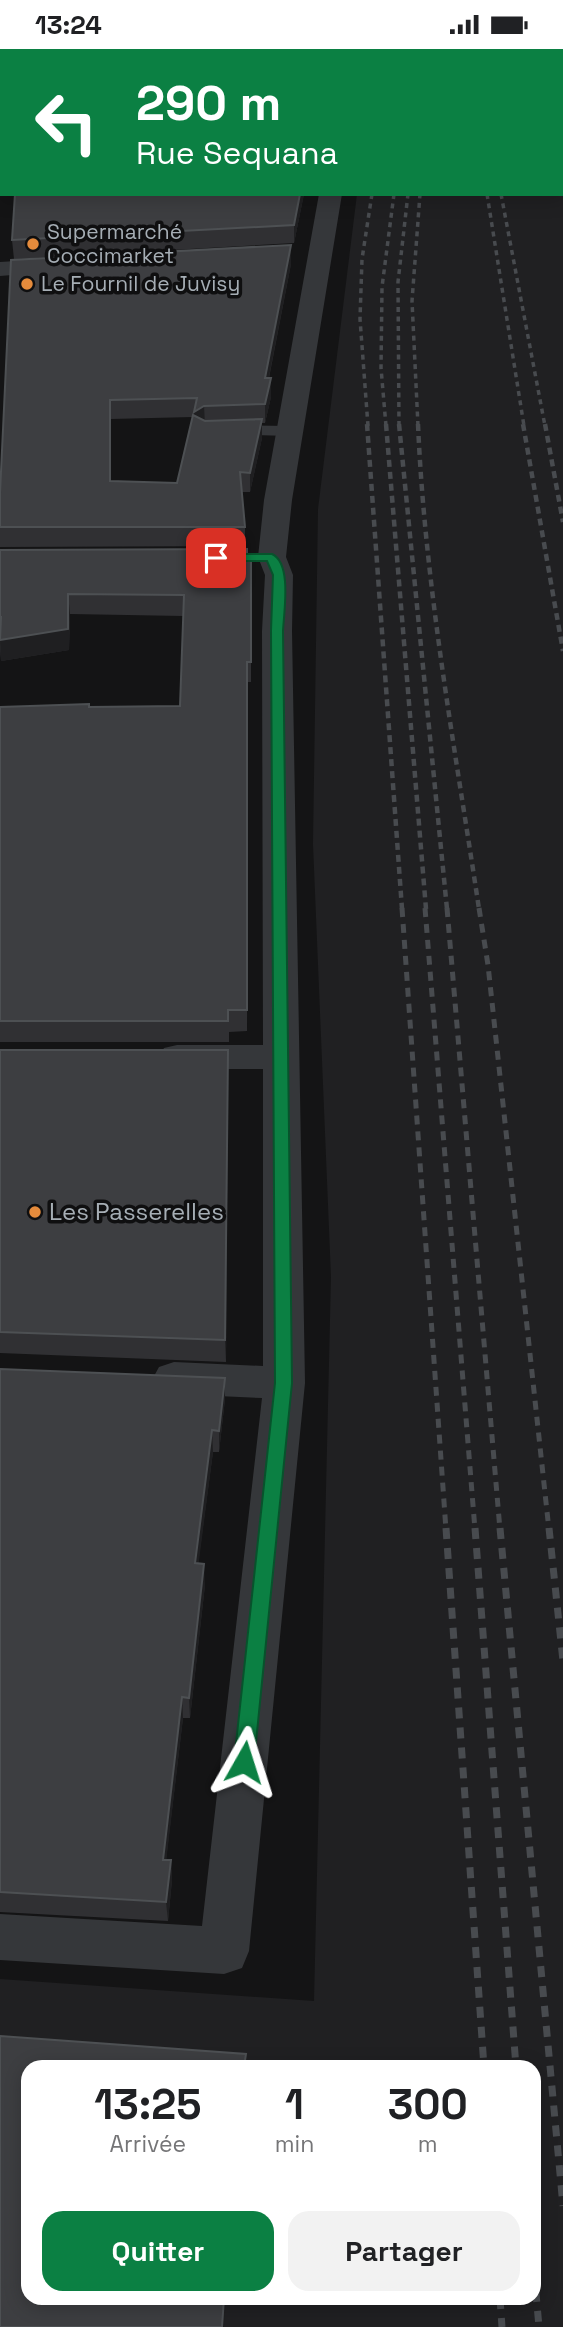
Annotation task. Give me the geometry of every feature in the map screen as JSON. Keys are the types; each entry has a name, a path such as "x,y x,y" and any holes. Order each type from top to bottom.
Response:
{"street":[{"path":"0,1937 224,1951 284,1383 277,631 279,575 258,557 289,431 331,196"},
{"path":"294,253 321,252"},
{"path":"0,269 91,264"},
{"path":"147,1057 280,1057"},
{"path":"135,1377 284,1383"}],"lane":[{"path":"214,432 289,431"}],"shaded area":[{"path":"357,196 563,196 563,2327 0,2327 0,1979 314,2001 331,1277 313,844 318,509"}],"building":[{"path":"15,196 300,196 294,225 12,240"},
{"path":"291,245 265,378 271,378 265,404 204,406 194,412 197,398 110,400 110,481 177,483 193,415 205,421 262,419 250,473 240,472 245,527 0,527 11,260"},
{"path":"247,549 247,558 251,558 251,662 247,662 247,1010 228,1010 228,1021 0,1021 0,707 89,704 89,707 180,706 184,595 68,594 68,629 0,640 0,550"},
{"path":"0,1050 228,1050 225,1340 0,1332"},
{"path":"0,1369 225,1378 219,1431 212,1430 195,1563 204,1564 189,1698 182,1697 163,1860 171,1860 166,1902 0,1892"},
{"path":"0,2036 246,2054 245,2060 21,2060 21,2305 224,2305 222,2327 0,2327"}],"railway":[{"path":"368,426 360,319 362,259 372,196"},
{"path":"386,426 381,368 382,287 394,196"},
{"path":"399,426 398,282 408,196"},
{"path":"418,426 412,301 420,196"},
{"path":"487,196 524,426"},
{"path":"501,196 545,426"},
{"path":"367,424 402,909"},
{"path":"386,424 426,909"},
{"path":"399,424 447,909"},
{"path":"418,424 434,607 479,909"},
{"path":"523,424 563,651"},
{"path":"545,424 563,522"},
{"path":"402,908 446,1530"},
{"path":"425,908 475,1530"},
{"path":"447,908 500,1530"},
{"path":"479,908 488,965 549,1530"},
{"path":"446,1528 484,2060"},
{"path":"475,1528 515,2060"},
{"path":"500,1528 563,2206"},
{"path":"549,1528 563,1661"},
{"path":"500,2305 502,2327"},
{"path":"537,2305 539,2327"}],"place":[{"name":"Supermarché Coccimarket","path":"33,244"},
{"name":"Le Fournil de Juvisy","path":"27,284"},
{"name":"Les Passerelles","path":"35,1212"}],"route":[{"path":"216,558 272,557 279,575 277,631 284,1383 244,1762"}]}
